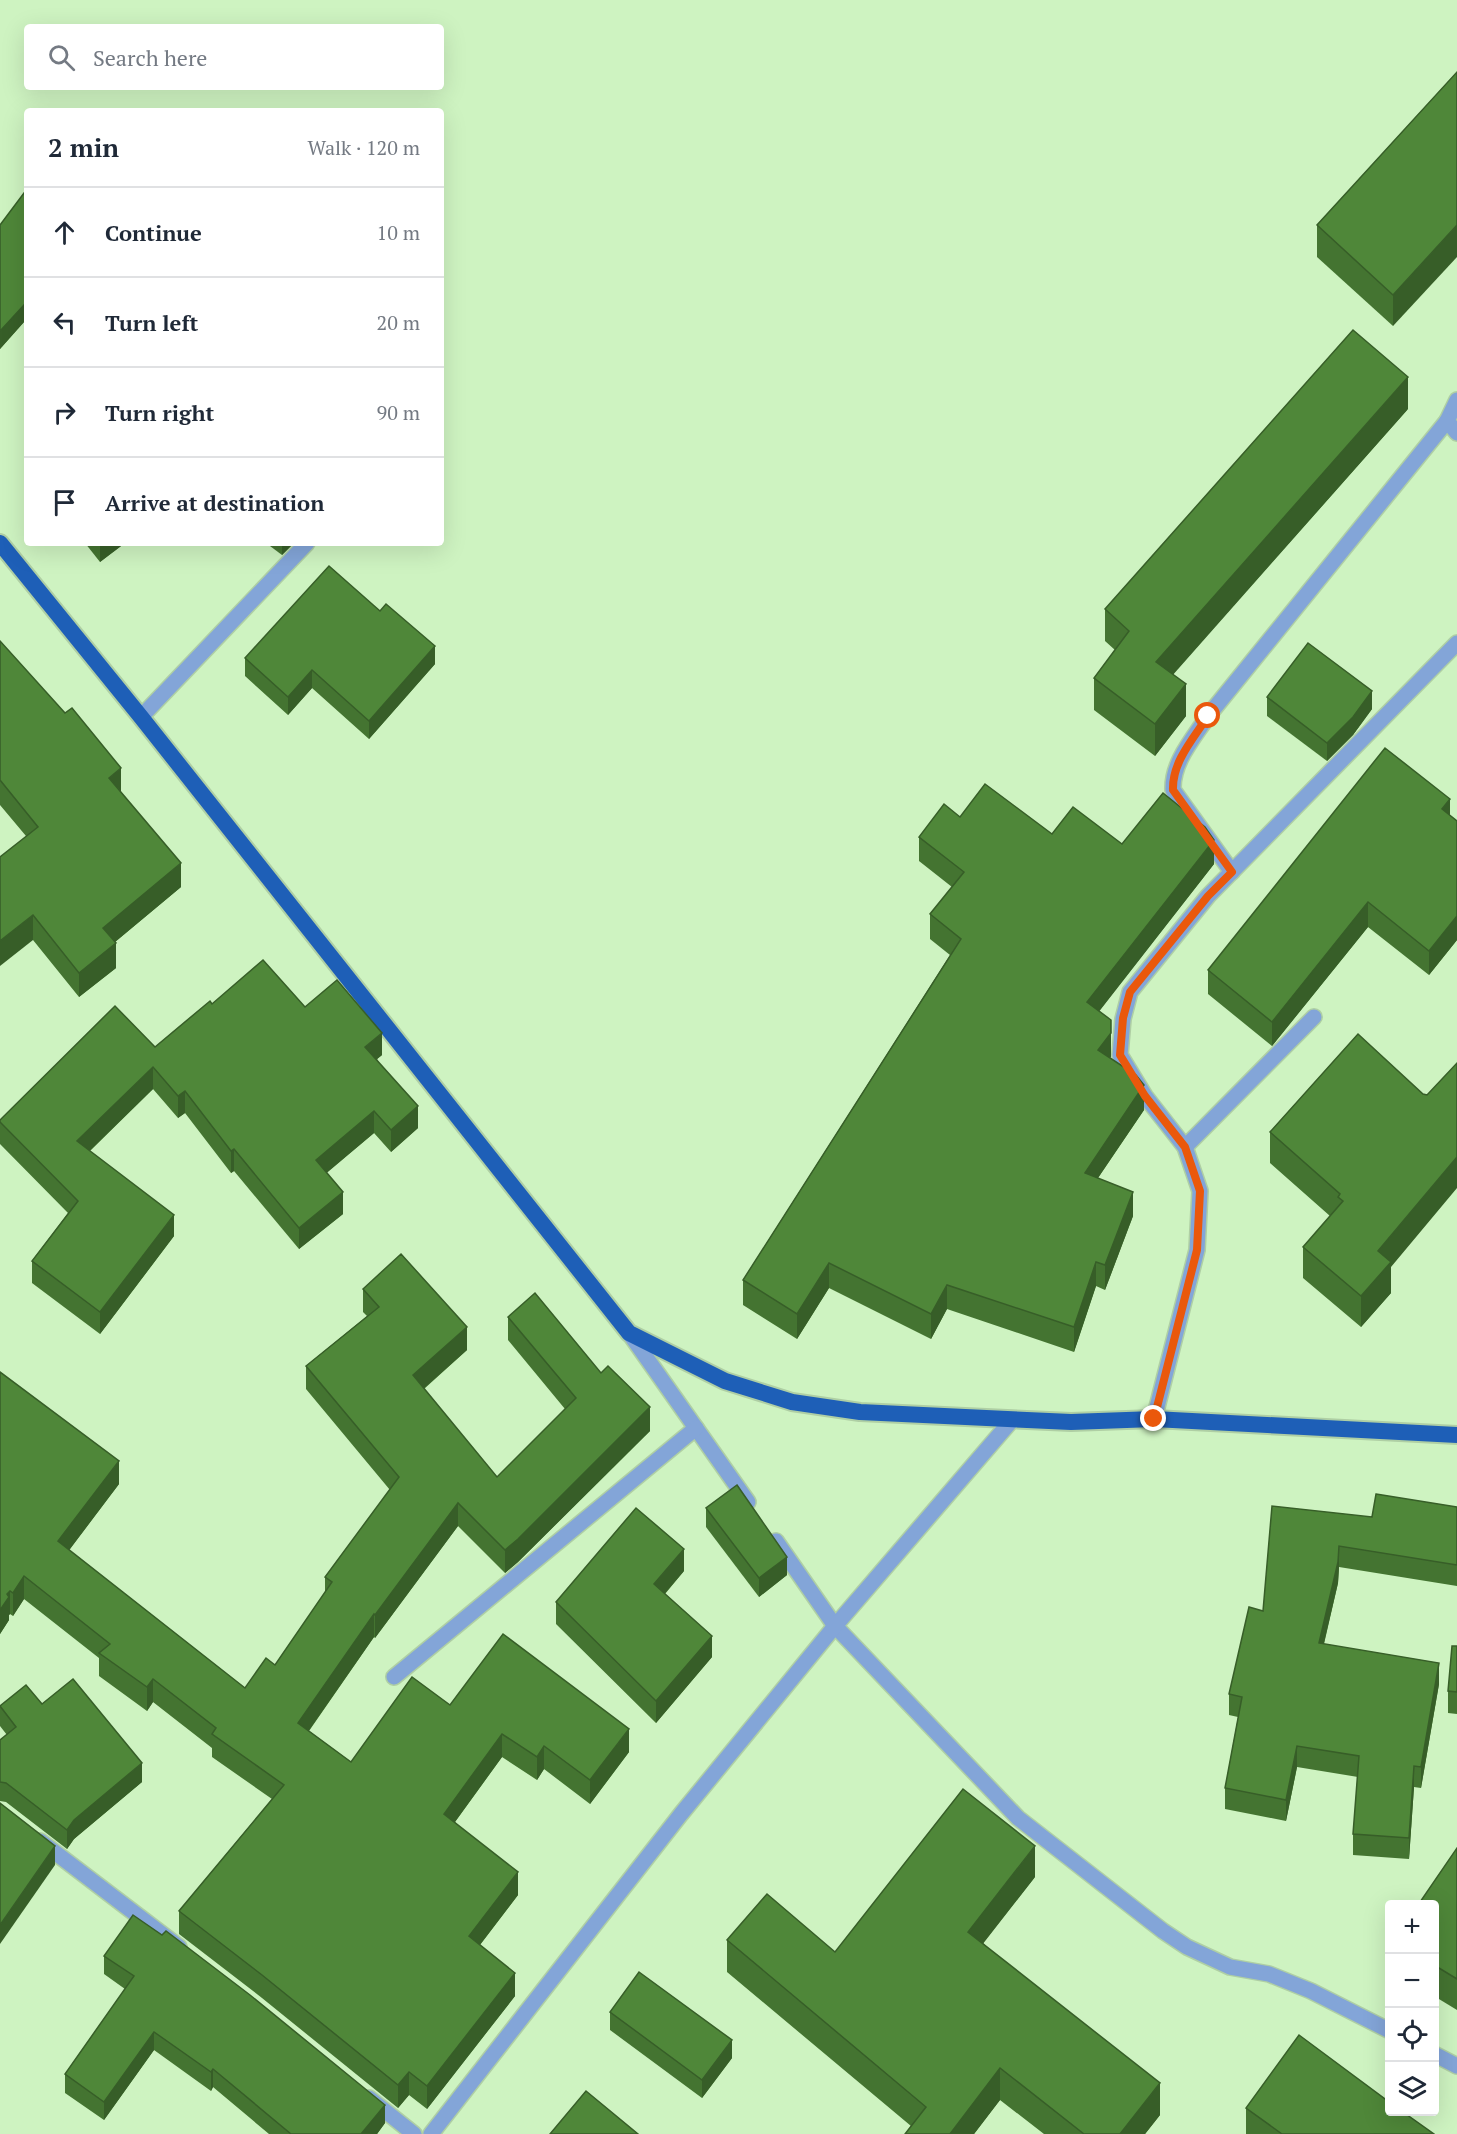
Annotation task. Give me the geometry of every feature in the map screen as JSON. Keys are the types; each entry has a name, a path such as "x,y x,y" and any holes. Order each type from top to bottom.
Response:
{"highway":[{"path":"0,543 141,717 629,1333 725,1382 792,1402 860,1412 1071,1422 1154,1419 1457,1436"}],"street":[{"path":"1232,872 1173,790 1173,778 1179,761 1208,716 1452,428 1457,400"},
{"path":"141,717 304,546"},
{"path":"1154,1419 1197,1250 1200,1191 1185,1147 1145,1096 1120,1055 1123,1018 1130,992 1208,896 1457,643"},
{"path":"1185,1147 1314,1017"},
{"path":"629,1333 755,1511"},
{"path":"431,2134 681,1814 835,1626 1011,1420"},
{"path":"394,1677 696,1428"},
{"path":"768,1530 835,1626 896,1687 1018,1818 1163,1931 1187,1947 1230,1967 1269,1974 1311,1991 1385,2029"},
{"path":"28,1832 189,1955"},
{"path":"1439,2057 1457,2066"},
{"path":"362,2091 414,2134"}],"building":[{"path":"1457,72 1457,225 1393,295 1317,225"},
{"path":"24,193 24,305 0,331 0,225"},
{"path":"1353,330 1408,377 1156,662 1186,684 1155,724 1094,678 1129,631 1105,609"},
{"path":"329,566 380,611 386,604 435,646 369,721 312,670 288,697 245,658"},
{"path":"0,641 65,713 72,708 121,768 109,778 181,863 103,928 116,943 79,973 33,915 0,941 0,857 38,827 0,780"},
{"path":"1308,643 1372,691 1353,717 1327,743 1267,697"},
{"path":"1385,748 1450,799 1442,809 1457,821 1457,916 1429,951 1368,902 1272,1022 1208,970"},
{"path":"985,784 1052,834 1073,807 1122,844 1163,793 1205,827 1214,840 1087,1002 1111,1020 1111,1033 1098,1050 1136,1075 1144,1085 1085,1173 1133,1192 1105,1265 1096,1262 1074,1327 947,1285 931,1314 829,1263 797,1314 743,1280 961,939 930,914 964,872 919,837 944,804 960,817"},
{"path":"263,960 305,1007 337,980 382,1033 365,1047 418,1106 391,1130 374,1111 316,1160 343,1192 299,1228 234,1149 231,1151 185,1091 178,1096 153,1067 77,1141 174,1215 100,1312 32,1261 78,1201 0,1120 115,1006 155,1047 210,1001 212,1004"},
{"path":"1358,1034 1423,1094 1427,1095 1457,1063 1457,1157 1378,1251 1391,1262 1361,1296 1303,1247 1343,1201 1338,1197 1340,1194 1270,1132"},
{"path":"401,1254 467,1327 413,1375 497,1477 576,1398 508,1317 535,1293 601,1373 608,1366 650,1407 505,1550 458,1503 374,1614 298,1723 351,1762 412,1677 450,1705 503,1634 629,1729 590,1780 544,1746 537,1757 502,1734 444,1814 518,1872 469,1936 515,1973 427,2086 409,2072 398,2085 179,1911 284,1785 212,1734 216,1728 153,1679 147,1687 99,1653 110,1644 24,1576 13,1593 10,1591 7,1594 9,1597 0,1610 0,1372 119,1461 58,1541 245,1688 266,1658 275,1665 332,1582 325,1577 399,1477 306,1366 379,1307 363,1289"},
{"path":"737,1485 787,1557 759,1578 706,1508"},
{"path":"1376,1494 1457,1507 1457,1565 1339,1546 1338,1562 1319,1643 1439,1663 1421,1767 1414,1766 1409,1838 1353,1834 1359,1756 1297,1746 1286,1800 1225,1788 1242,1697 1229,1694 1249,1607 1263,1611 1272,1506 1372,1517"},
{"path":"636,1508 684,1549 654,1584 712,1636 656,1701 556,1602"},
{"path":"1452,1646 1457,1646 1457,1692 1448,1691"},
{"path":"73,1679 142,1763 74,1820 67,1830 6,1783 0,1782 0,1740 16,1727 0,1706 26,1685 42,1704"},
{"path":"963,1789 1035,1846 968,1932 1160,2083 1120,2134 1084,2134 1000,2068 950,2134 905,2134 926,2107 727,1940 767,1894 835,1952"},
{"path":"0,1803 55,1846 0,1925"},
{"path":"1457,1848 1457,1979 1439,1968 1439,1900 1421,1900"},
{"path":"133,1915 162,1935 166,1931 250,1995 385,2105 361,2134 291,2134 213,2069 211,2072 154,2032 104,2102 65,2074 134,1976 104,1956"},
{"path":"639,1972 732,2040 702,2080 610,2012"},
{"path":"1299,2035 1385,2099 1385,2116 1409,2116 1434,2134 1282,2134 1246,2108"},
{"path":"586,2091 638,2134 550,2134"}],"route":[{"path":"1154,1419 1197,1250 1200,1191 1185,1147 1145,1096 1120,1055 1123,1018 1130,992 1208,896 1232,872 1173,790 1173,778 1179,761 1208,716"}]}
